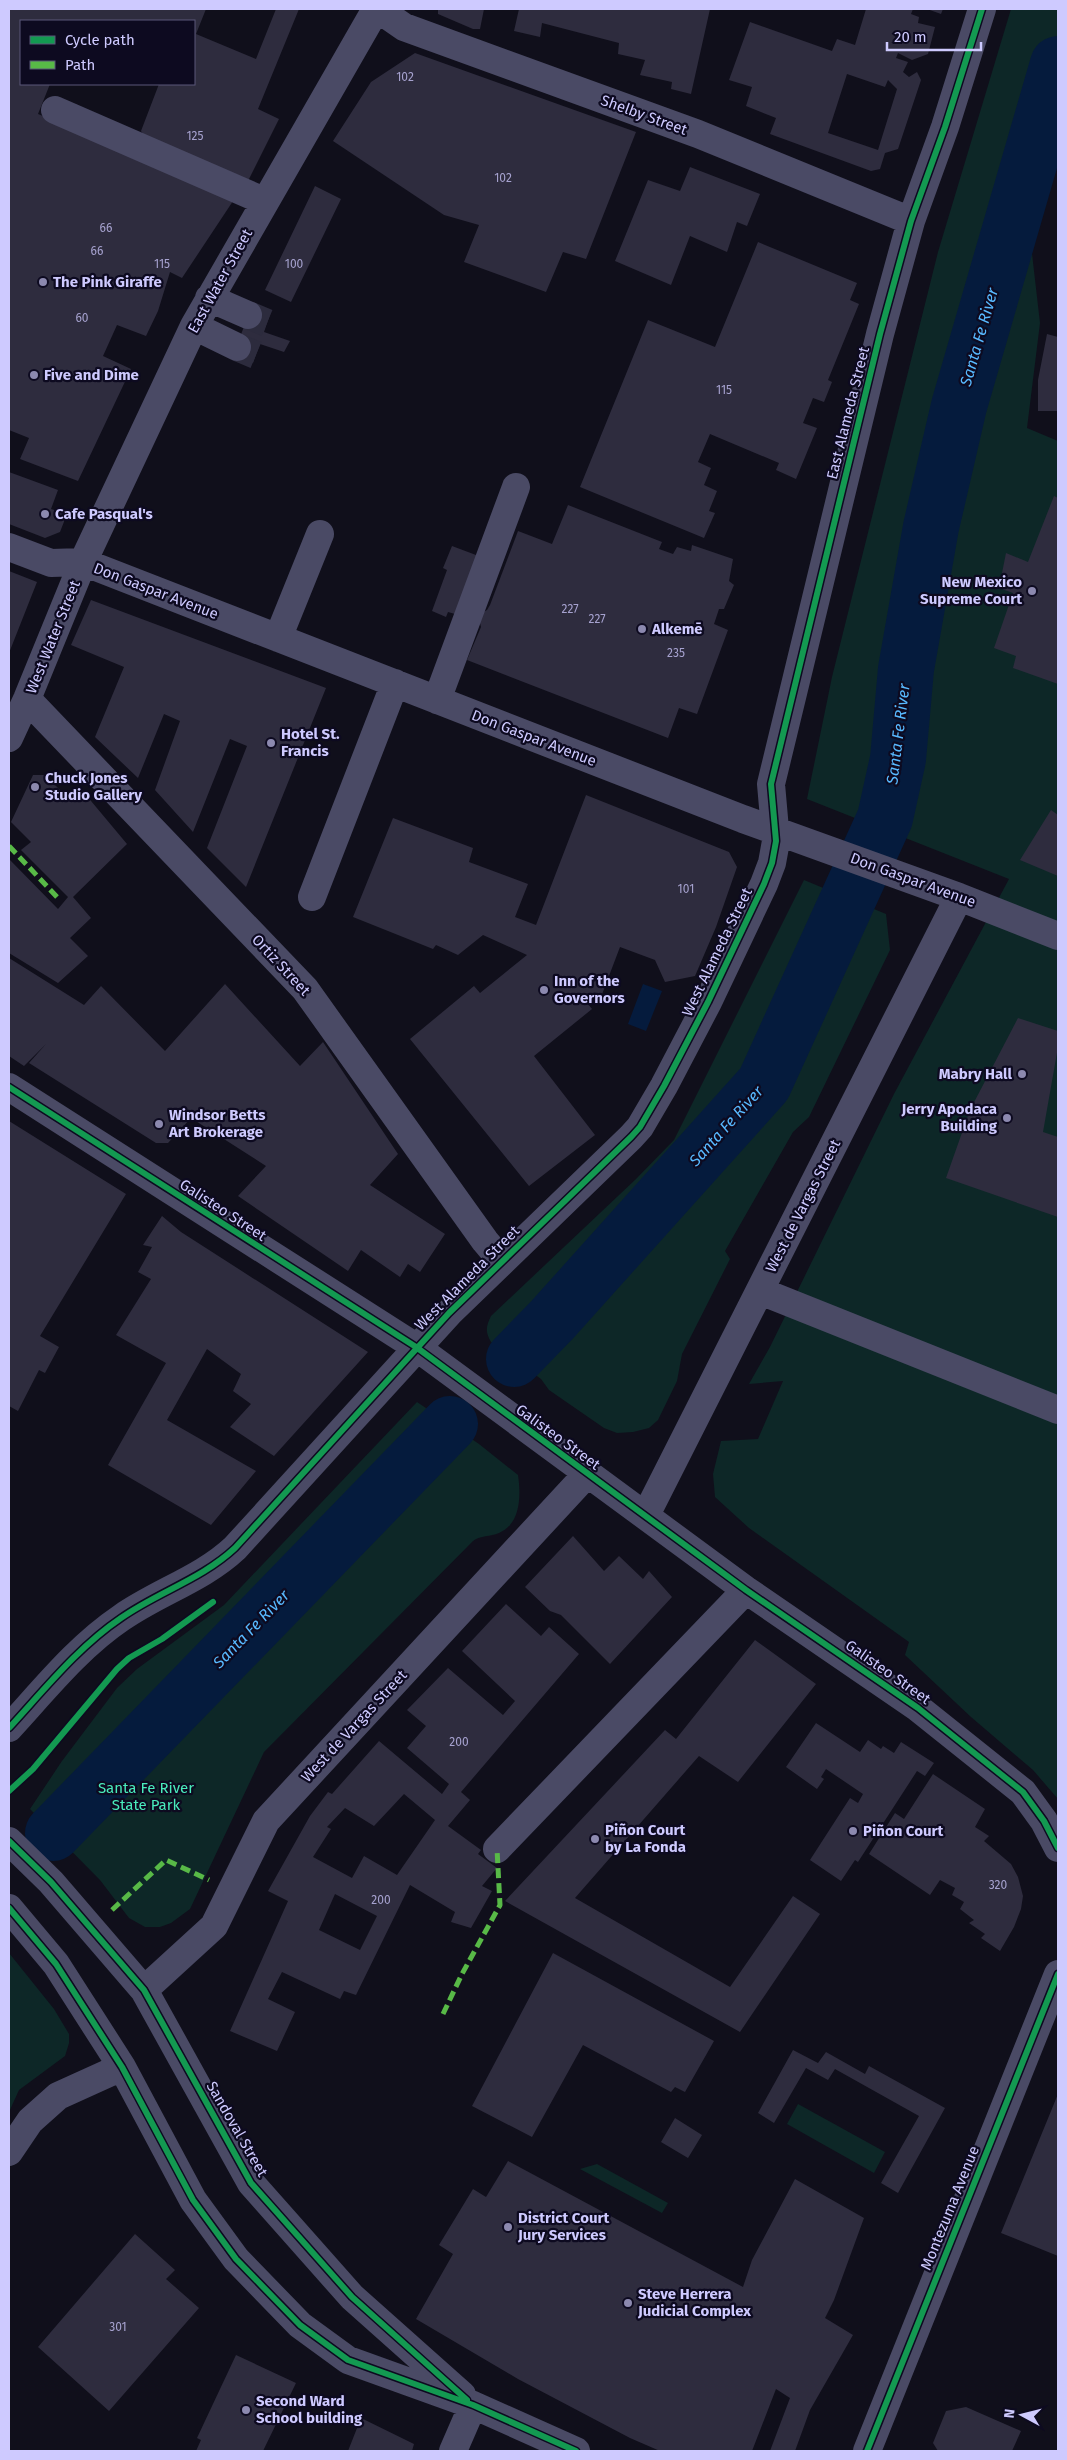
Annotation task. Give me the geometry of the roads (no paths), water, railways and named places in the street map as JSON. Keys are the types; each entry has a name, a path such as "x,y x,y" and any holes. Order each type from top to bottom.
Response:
{"street":[{"name":"East Water Street","path":"83,562 194,326 264,201 377,9"},
{"name":"Shelby Street","path":"377,9 404,27 698,134 911,221"},
{"name":"East Alameda Street","path":"776,830 771,784 880,334 911,221 946,127 982,9"},
{"path":"55,110 264,201"},
{"path":"209,298 248,316"},
{"path":"194,326 236,348"},
{"path":"437,700 516,487"},
{"path":"278,638 320,534"},
{"name":"Don Gaspar Avenue","path":"9,547 51,563 83,562 394,684 776,830 959,896 1058,936"},
{"name":"West Water Street","path":"15,719 83,562"},
{"path":"312,897 394,684"},
{"name":"Ortiz Street","path":"15,719 305,989 485,1242 502,1260"},
{"name":"West Alameda Street","path":"9,1728 86,1645 103,1631 122,1617 205,1573 229,1554 388,1381 416,1347 502,1260 620,1149 640,1127 708,1002 755,905 772,863 776,830"},
{"name":"West de Vargas Street","path":"646,1515 959,896"},
{"name":"Galisteo Street","path":"9,1087 416,1347 746,1590 918,1708 1023,1792 1044,1820 1058,1848"},
{"path":"760,1291 1058,1410"},
{"name":"West de Vargas Street","path":"144,1990 214,1926 266,1821 587,1474"},
{"path":"497,1849 746,1590"},
{"name":"Sandoval Street","path":"9,1841 51,1882 144,1990 252,2183 352,2297 473,2405"},
{"name":"Sandoval Street","path":"14,1913 56,1964 122,2067 193,2200 236,2259 300,2326 348,2360 473,2405 576,2451"},
{"name":"Montezuma Avenue","path":"867,2451 1058,1974"},
{"path":"9,2152 30,2121 58,2096 122,2067"},
{"path":"452,2451 473,2405"}],"water":[{"path":"643,984 662,991 646,1031 628,1024"}],"waterway":[{"name":"Santa Fe River","path":"514,1359 552,1320 764,1084 885,818 898,759 906,669 931,527 959,406 1058,64"},
{"name":"Santa Fe River","path":"53,1833 450,1424"}],"tunnel":[{"path":"248,315 267,323"},
{"path":"237,347 256,355"}],"place":[{"name":"The Pink Giraffe","path":"43,282"},
{"name":"Five and Dime","path":"34,375"},
{"name":"Cafe Pasqual's","path":"45,514"},
{"name":"New Mexico Supreme Court","path":"1032,591"},
{"name":"Alkemē","path":"642,629"},
{"name":"Hotel St. Francis","path":"271,743"},
{"name":"Chuck Jones Studio Gallery","path":"35,787"},
{"name":"Inn of the Governors","path":"544,990"},
{"name":"Mabry Hall","path":"1022,1074"},
{"name":"Jerry Apodaca Building","path":"1007,1118"},
{"name":"Windsor Betts Art Brokerage","path":"159,1124"},
{"name":"Piñon Court","path":"853,1831"},
{"name":"Piñon Court by La Fonda","path":"595,1839"},
{"name":"District Court Jury Services","path":"508,2227"},
{"name":"Steve Herrera Judicial Complex","path":"628,2303"},
{"name":"Second Ward School building","path":"246,2410"}],"park label":[{"name":"Santa Fe River State Park","path":"146,1796"}]}
